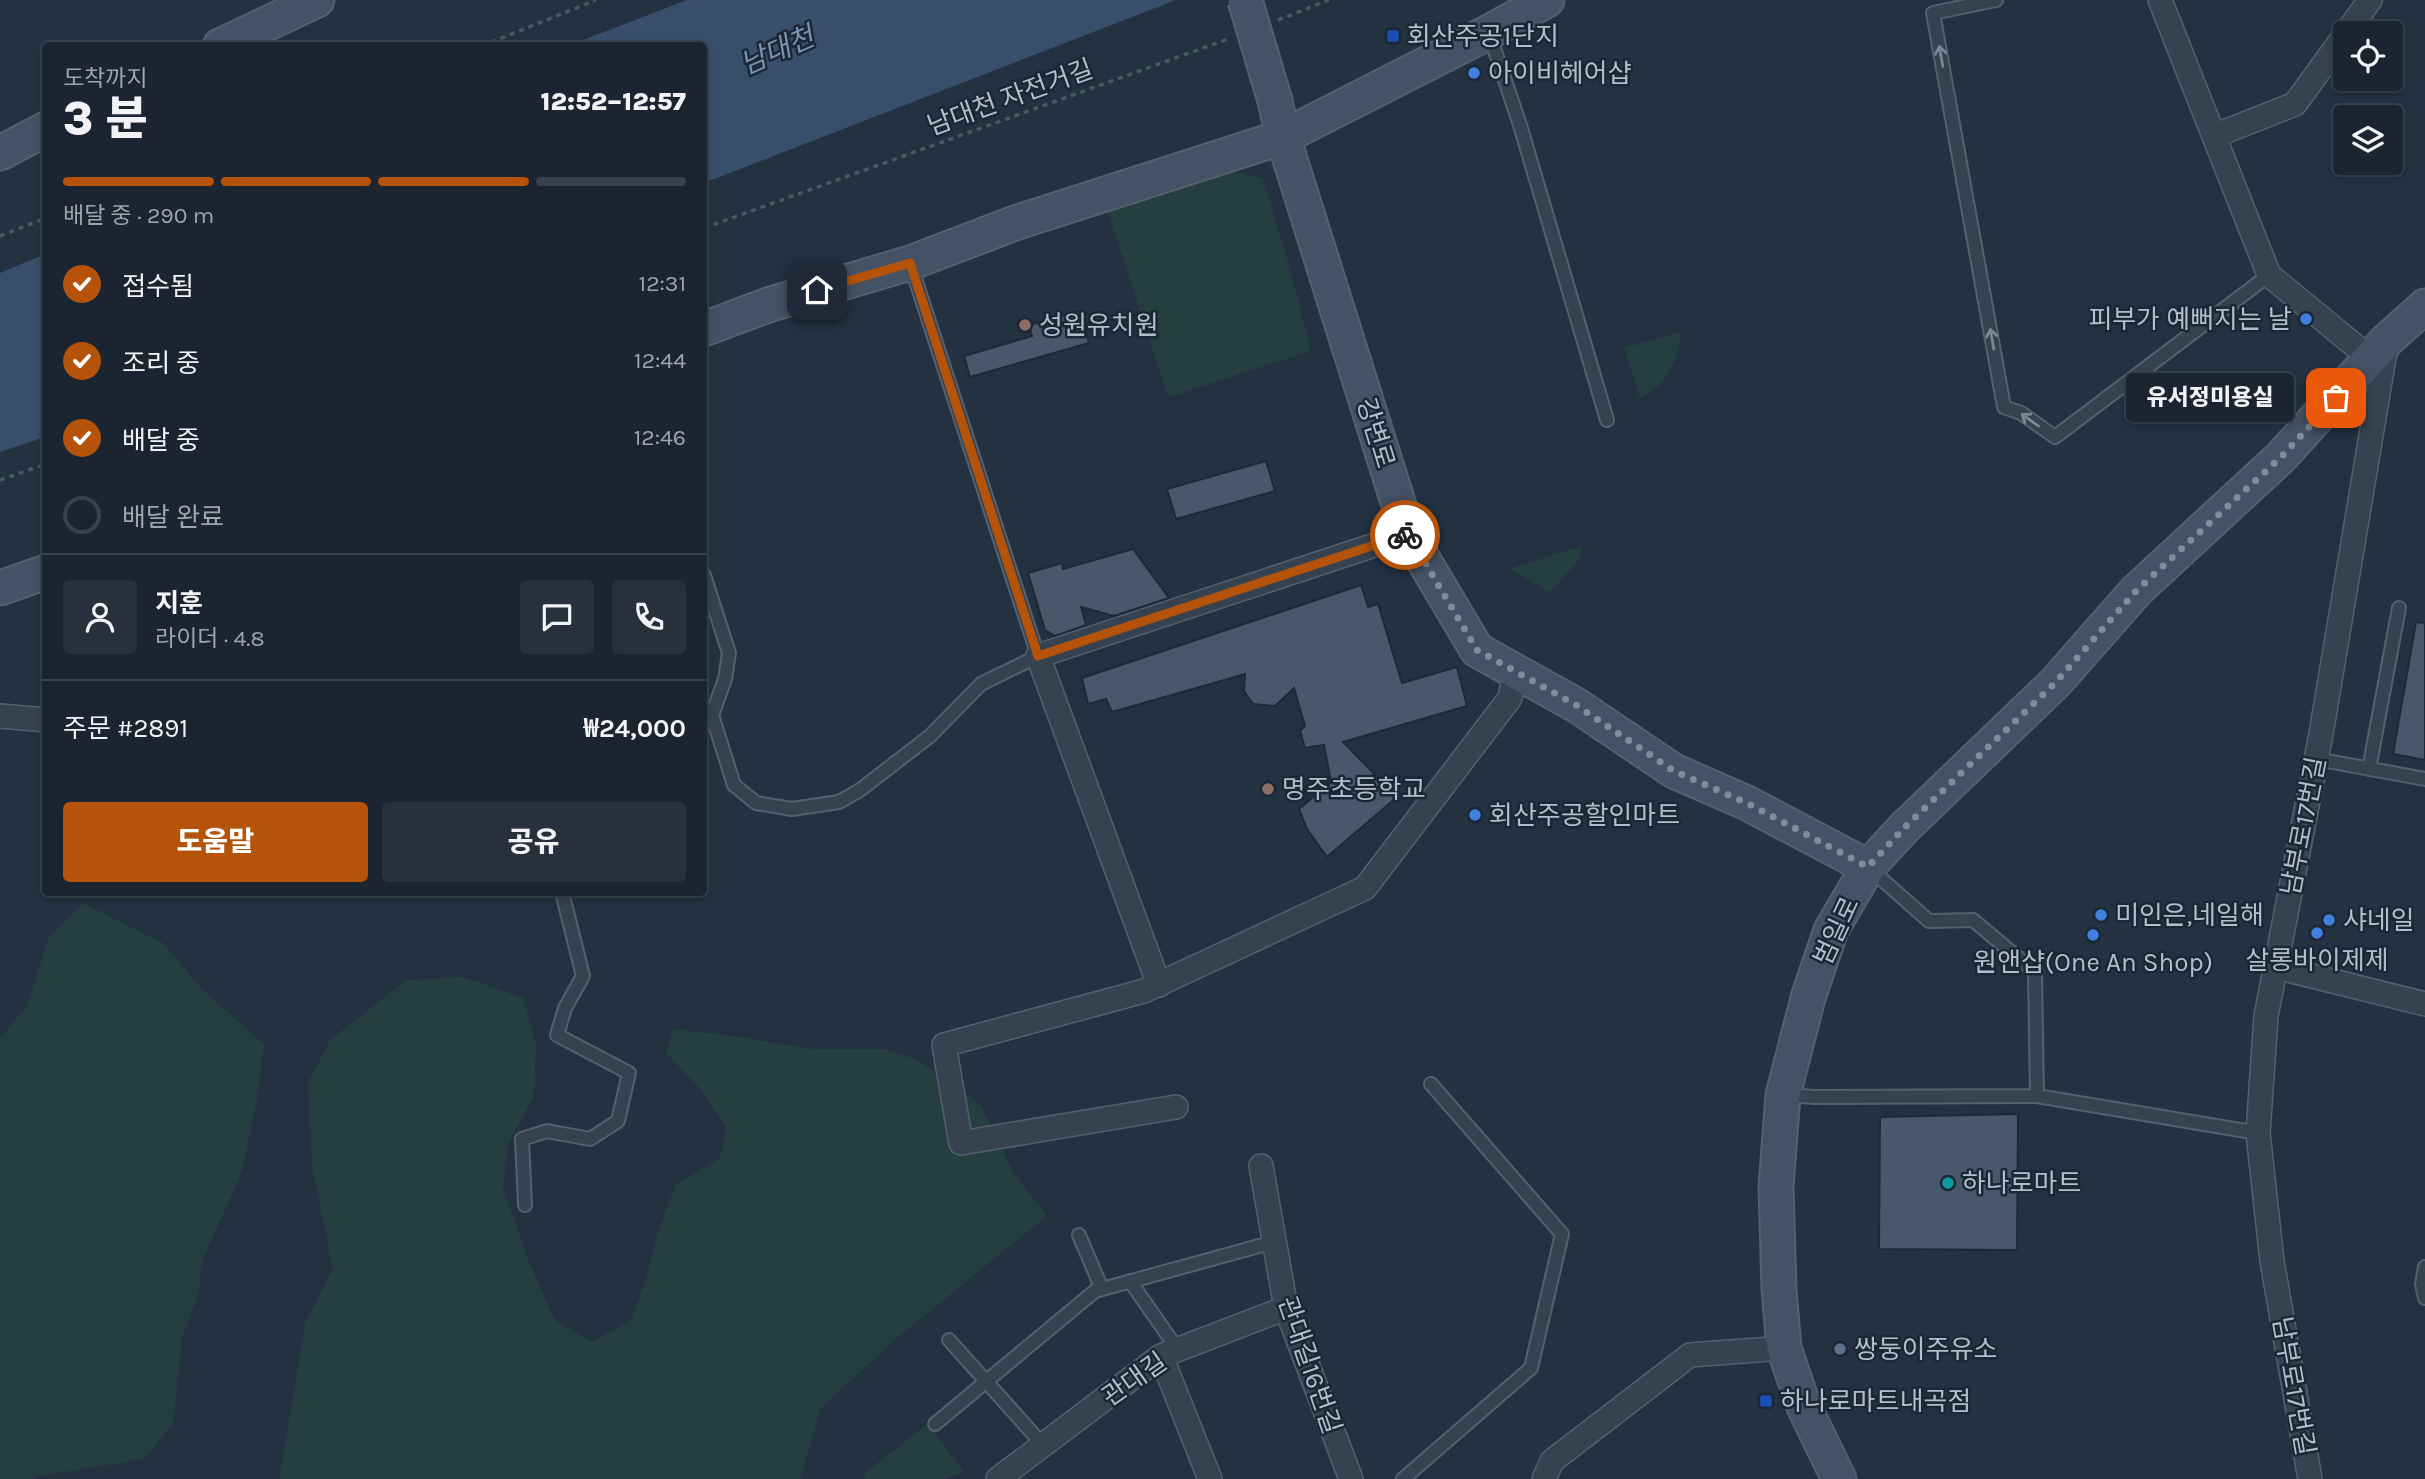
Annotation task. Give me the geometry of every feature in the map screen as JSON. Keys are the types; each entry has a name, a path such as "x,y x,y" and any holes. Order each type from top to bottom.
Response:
{"street":[{"path":"228,42 317,0"},
{"name":"강변로","path":"1245,0 1283,137 1408,534 1477,650 1576,705 1674,771 1747,803 1868,867"},
{"path":"707,327 771,304 910,263 1015,222 1283,137 1547,0"},
{"path":"2160,0 2269,275 2379,350"},
{"path":"2355,21 2370,0"},
{"path":"2214,136 2295,104 2333,52"},
{"path":"0,153 42,132"},
{"name":"범일로","path":"1839,1479 1804,1407 1784,1348 1779,1290 1776,1186 1783,1096 1808,998 1831,930 1868,867 1904,828 2056,682 2136,591 2281,457 2379,350 2425,306"},
{"name":"남부로17번길","path":"2310,1479 2272,1261 2258,1133 2266,1016 2316,759 2379,350"},
{"path":"1159,985 1038,656 1408,534"},
{"path":"0,588 42,573"},
{"path":"1177,1107 961,1143 944,1045 1144,991 1365,888 1510,698 1516,671"},
{"path":"0,716 42,720"},
{"path":"2276,967 2425,1004"},
{"name":"관대길16번길","path":"1261,1166 1286,1308 1351,1479"},
{"name":"관대길","path":"998,1479 1170,1353 1286,1308"},
{"path":"1544,1479 1552,1461 1690,1355 1784,1348"},
{"path":"1170,1353 1202,1475"}],"lane":[{"path":"1996,0 1933,13 2004,407 2021,413 2055,437 2269,275"},
{"path":"1489,32 1520,125 1607,420"},
{"path":"707,584 729,653 725,679 708,716 734,785 756,803 792,810 839,802 860,790 930,736 981,684 1038,656 910,263"},
{"path":"2370,769 2399,608"},
{"path":"2316,759 2425,779"},
{"path":"1868,867 1929,921 1973,920 2035,972 2037,1096"},
{"path":"524,1205 522,1139 547,1131 590,1139 618,1121 629,1073 557,1035 565,1007 583,976 563,896"},
{"path":"1403,1479 1531,1368 1562,1234 1431,1084"},
{"path":"1783,1096 2037,1096 2258,1133"},
{"path":"1079,1235 1102,1289"},
{"path":"935,1424 1095,1291 1274,1242"},
{"path":"2425,1267 2422,1284 2425,1298"},
{"path":"1130,1281 1170,1353"},
{"path":"948,1340 1043,1445"}],"path":[{"path":"492,42 596,0"},
{"path":"1268,23 1329,0"},
{"name":"남대천 자전거길","path":"707,227 1232,37"},
{"path":"0,236 42,220"},
{"path":"0,480 42,465"}],"green space":[{"path":"1219,168 1263,179 1311,351 1168,397 1106,206"},
{"path":"1681,332 1670,371 1658,386 1640,398 1624,348"},
{"path":"1581,546 1580,559 1550,592 1509,569"},
{"path":"82,903 163,943 203,990 264,1044 257,1099 242,1171 203,1259 198,1295 182,1339 173,1424 144,1459 34,1479 0,1479 0,1038 27,1006 49,937"},
{"path":"464,977 523,998 536,1044 534,1096 508,1144 503,1188 529,1262 555,1320 592,1342 631,1320 676,1184 720,1158 726,1127 700,1089 666,1053 673,1029 813,1049 886,1049 918,1060 981,1105 1013,1172 1047,1216 898,1337 820,1409 801,1479 279,1479 305,1323 333,1269 312,1166 308,1083 330,1040 406,980"},
{"path":"928,1424 964,1472 945,1479 866,1479 862,1475"}],"water":[{"name":"남대천","path":"687,0 1176,0 707,182 707,42 578,42"},
{"path":"42,255 42,438 0,452 0,273"}],"building":[{"path":"1080,311 1089,343 970,377 964,356 1032,336 1029,325"},
{"path":"1266,461 1275,491 1176,519 1167,489"},
{"path":"1133,549 1169,598 1114,616 1081,607 1086,625 1055,636 1045,630 1028,573 1062,563 1063,569"},
{"path":"1361,585 1368,607 1378,604 1402,683 1457,667 1467,706 1343,742 1397,797 1327,857 1307,829 1299,809 1331,782 1324,745 1305,748 1300,731 1305,726 1294,688 1275,706 1253,704 1244,691 1245,674 1112,712 1106,699 1088,704 1082,678"},
{"path":"2416,622 2425,623 2425,760 2393,754"},
{"name":"하나로마트","path":"2018,1114 2017,1250 1879,1249 1880,1117"}],"way so far":[{"path":"1405,535 1408,534 1477,650 1576,705 1674,771 1747,803 1868,867 1904,828 2056,682 2136,591 2281,457 2336,398"}],"place":[{"name":"회산주공1단지","path":"1393,36"},
{"name":"아이비헤어샵","path":"1474,73"},
{"name":"피부가 예뻐지는 날","path":"2306,319"},
{"name":"성원유치원","path":"1025,325"},
{"name":"유서정미용실","path":"2336,398"},
{"name":"명주초등학교","path":"1268,789"},
{"name":"회산주공할인마트","path":"1475,815"},
{"name":"미인은,네일해","path":"2101,915"},
{"name":"샤네일","path":"2329,920"},
{"name":"살롱바이제제","path":"2317,933"},
{"name":"원앤샵(One An Shop)","path":"2093,935"},
{"name":"하나로마트","path":"1948,1183"},
{"name":"쌍둥이주유소","path":"1840,1349"},
{"name":"하나로마트내곡점","path":"1766,1401"}],"route":[{"path":"817,290 910,263 1038,656 1405,535"}]}
